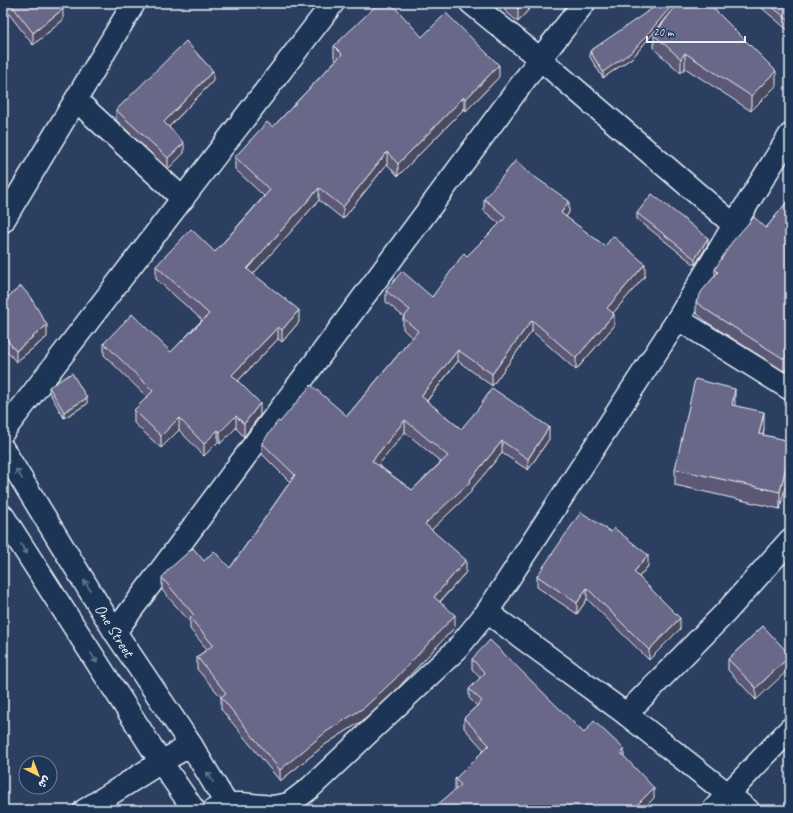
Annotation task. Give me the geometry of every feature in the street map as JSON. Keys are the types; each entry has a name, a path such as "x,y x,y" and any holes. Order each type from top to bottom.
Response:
{"street":[{"path":"3,221 134,3"},
{"path":"3,432 333,3"},
{"path":"471,3 540,59 734,225"},
{"path":"115,632 540,59 584,3"},
{"path":"76,100 183,199"},
{"path":"224,808 241,804 273,807 289,804 310,788 457,649 487,612 678,319 790,135"},
{"path":"678,319 790,389"},
{"name":"One Street","path":"3,448 115,632 191,745 224,808"},
{"name":"One Street","path":"3,516 161,762 194,810"},
{"path":"626,714 726,612 790,540"},
{"path":"487,612 626,714 748,810"},
{"path":"713,810 790,729"},
{"path":"85,810 191,745"}],"building":[{"path":"10,3 59,3 63,9 33,33"},
{"path":"379,3 391,3 422,37 446,13 499,65 466,99 464,97 398,164 387,152 343,207 319,188 247,269 299,310 282,330 278,327 232,375 260,403 244,424 236,416 220,432 218,430 204,444 179,418 161,436 134,410 153,391 104,343 132,314 171,352 209,314 156,266 191,229 215,252 270,190 235,157 267,122 273,127 342,54 334,46"},
{"path":"511,3 523,3 518,9"},
{"path":"660,3 674,3 633,51 603,72 590,51"},
{"path":"678,3 708,3 776,71 751,96 685,53 681,59 654,35"},
{"path":"768,3 790,3 790,22"},
{"path":"186,41 213,71 164,122 184,143 168,158 116,110"},
{"path":"516,160 525,170 569,201 561,213 605,246 613,236 645,264 607,308 614,314 576,358 532,320 492,374 458,350 421,396 461,429 478,409 492,388 549,427 528,459 502,441 470,480 471,481 425,524 466,560 434,597 455,615 395,679 365,707 326,732 280,770 221,697 226,693 197,657 213,645 190,618 194,615 162,578 168,570 193,548 204,561 214,551 230,568 295,475 262,443 278,421 280,422 311,385 347,416 418,331 403,318 410,310 386,291 402,271 432,297 464,253 467,256 506,217 484,199","holes":["405,420 448,456 412,490 372,461"]},
{"path":"652,194 708,238 695,259 637,213"},
{"path":"790,198 790,352 784,359 696,302 702,291 718,272 715,269 732,242 754,217 766,228"},
{"path":"21,286 31,298 47,325 16,351 3,335 3,301"},
{"path":"72,373 87,398 64,412 49,387"},
{"path":"695,379 735,389 732,405 764,412 759,434 790,441 790,449 780,492 675,469"},
{"path":"581,512 611,532 614,528 648,555 634,572 680,618 649,650 587,588 577,603 537,576"},
{"path":"763,626 790,656 756,688 728,659"},
{"path":"490,640 584,733 594,721 624,749 621,753 654,788 632,810 431,810 461,785 455,779 489,745 464,718 482,701 469,689 485,673 472,659"}]}
